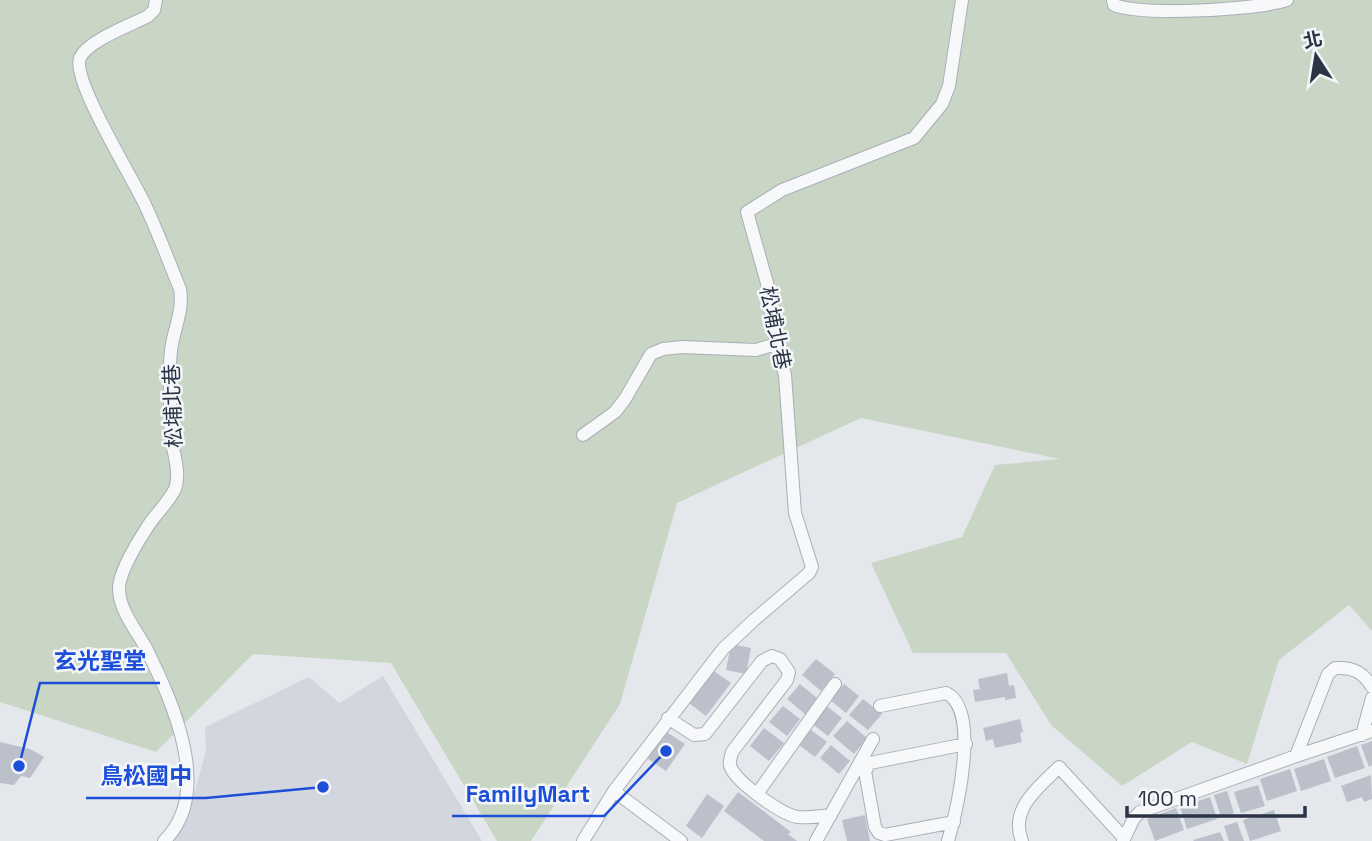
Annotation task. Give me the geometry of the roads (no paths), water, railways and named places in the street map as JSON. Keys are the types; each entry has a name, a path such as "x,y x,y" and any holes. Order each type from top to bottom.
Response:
{"street":[{"name":"松埔北巷","path":"156,0 154,10 148,16 90,46 82,55 79,67 98,117 146,207 180,289 182,300 171,352 170,423 177,481 174,491 150,524 127,565 119,587 125,611 175,712 183,739 187,777 184,808 172,834 164,841"},
{"name":"松埔北巷","path":"583,841 614,791 723,649 809,573 812,567 795,513 785,375 776,344 767,283 747,212 782,190 914,138 942,104 949,86 962,0"},
{"path":"1113,0 1114,5 1124,9 1168,10 1266,6 1287,0"},
{"path":"583,435 615,412 651,354 663,349 682,347 756,350 776,344"},
{"path":"668,718 694,735 705,734 762,661 772,656 780,659 789,672 787,680 732,752 729,764 739,778 757,794 796,817 831,815"},
{"path":"1296,756 1328,674 1335,668 1358,670 1372,687"},
{"path":"757,794 835,684"},
{"path":"880,706 946,693 953,696 958,703 966,744 954,822 948,841"},
{"path":"1022,841 1018,826 1027,798 1059,767 1124,839 1134,818 1140,812 1367,733 1372,698"},
{"path":"816,841 873,739"},
{"path":"954,822 885,835 878,833 865,771 870,763 966,744"},
{"path":"614,791 681,841"}],"place":[{"name":"FamilyMart","path":"666,751"},
{"name":"玄光聖堂","path":"19,766"},
{"name":"鳥松國中","path":"323,787"}]}
